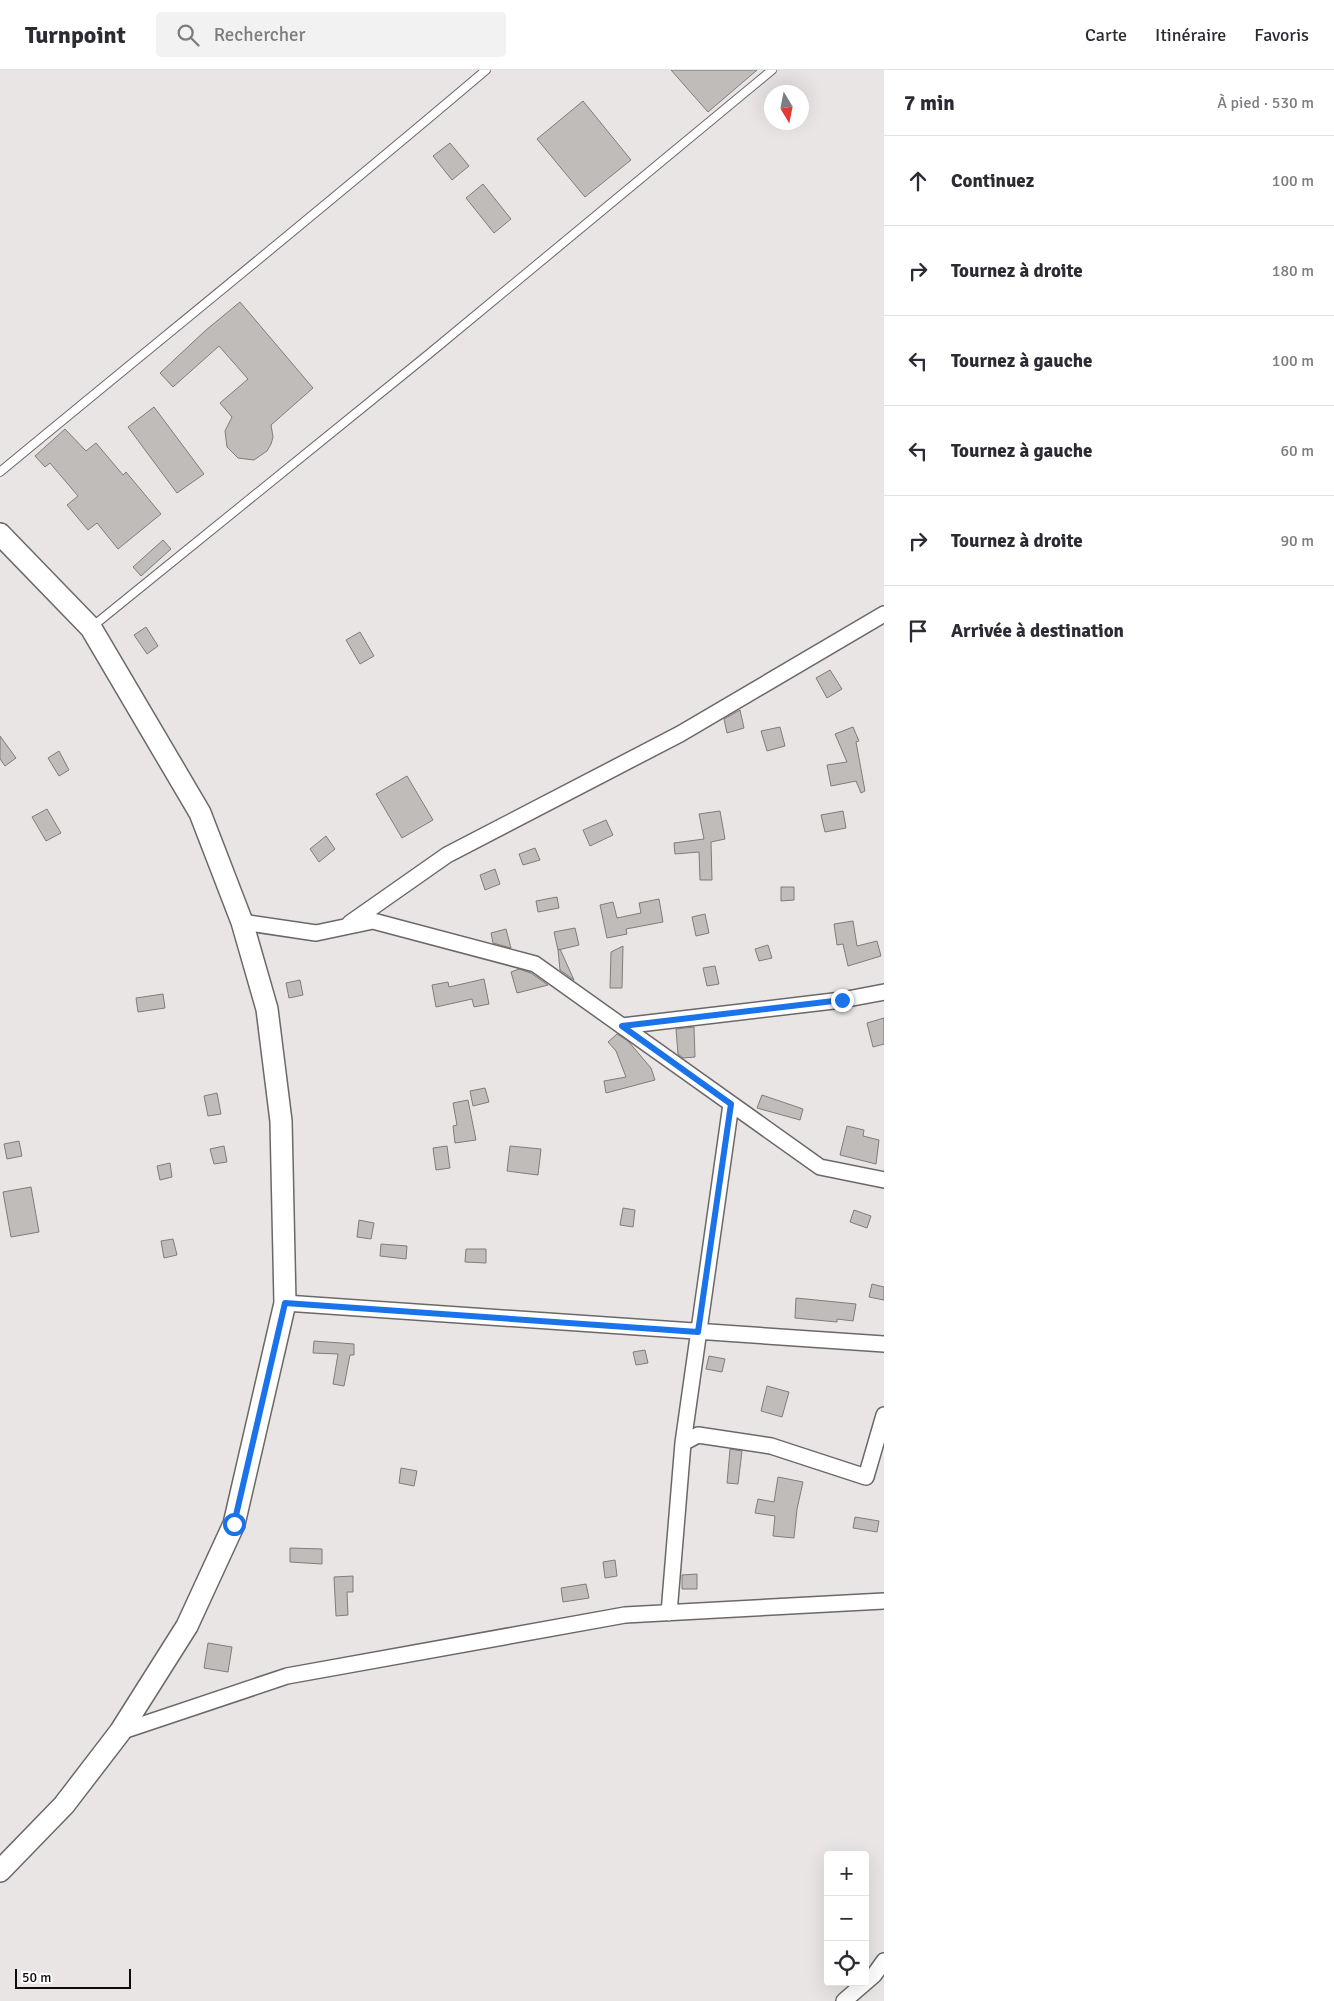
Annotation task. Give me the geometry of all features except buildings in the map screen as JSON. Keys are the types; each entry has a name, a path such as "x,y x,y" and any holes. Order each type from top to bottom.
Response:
{"main road":[{"path":"0,534 91,628 200,813 242,922 267,1009 281,1121 285,1303 234,1524 186,1626 120,1732 64,1805 0,1871"}],"street":[{"path":"344,927 447,855 680,734 884,614"},
{"path":"242,922 316,933 373,921 535,964 820,1167 884,1180"},
{"path":"622,1026 842,1000 884,992"},
{"path":"669,1613 683,1443 731,1104"},
{"path":"285,1303 884,1344"},
{"path":"683,1443 698,1435 771,1446 866,1477 884,1415"},
{"path":"120,1732 287,1676 625,1615 884,1601"},
{"path":"844,2001 874,1975 884,1961"}],"lane":[{"path":"0,472 417,130 486,70"},
{"path":"91,628 430,353 772,70"}],"route":[{"path":"234,1524 285,1303 698,1332 731,1104 622,1026 842,1000"}]}
